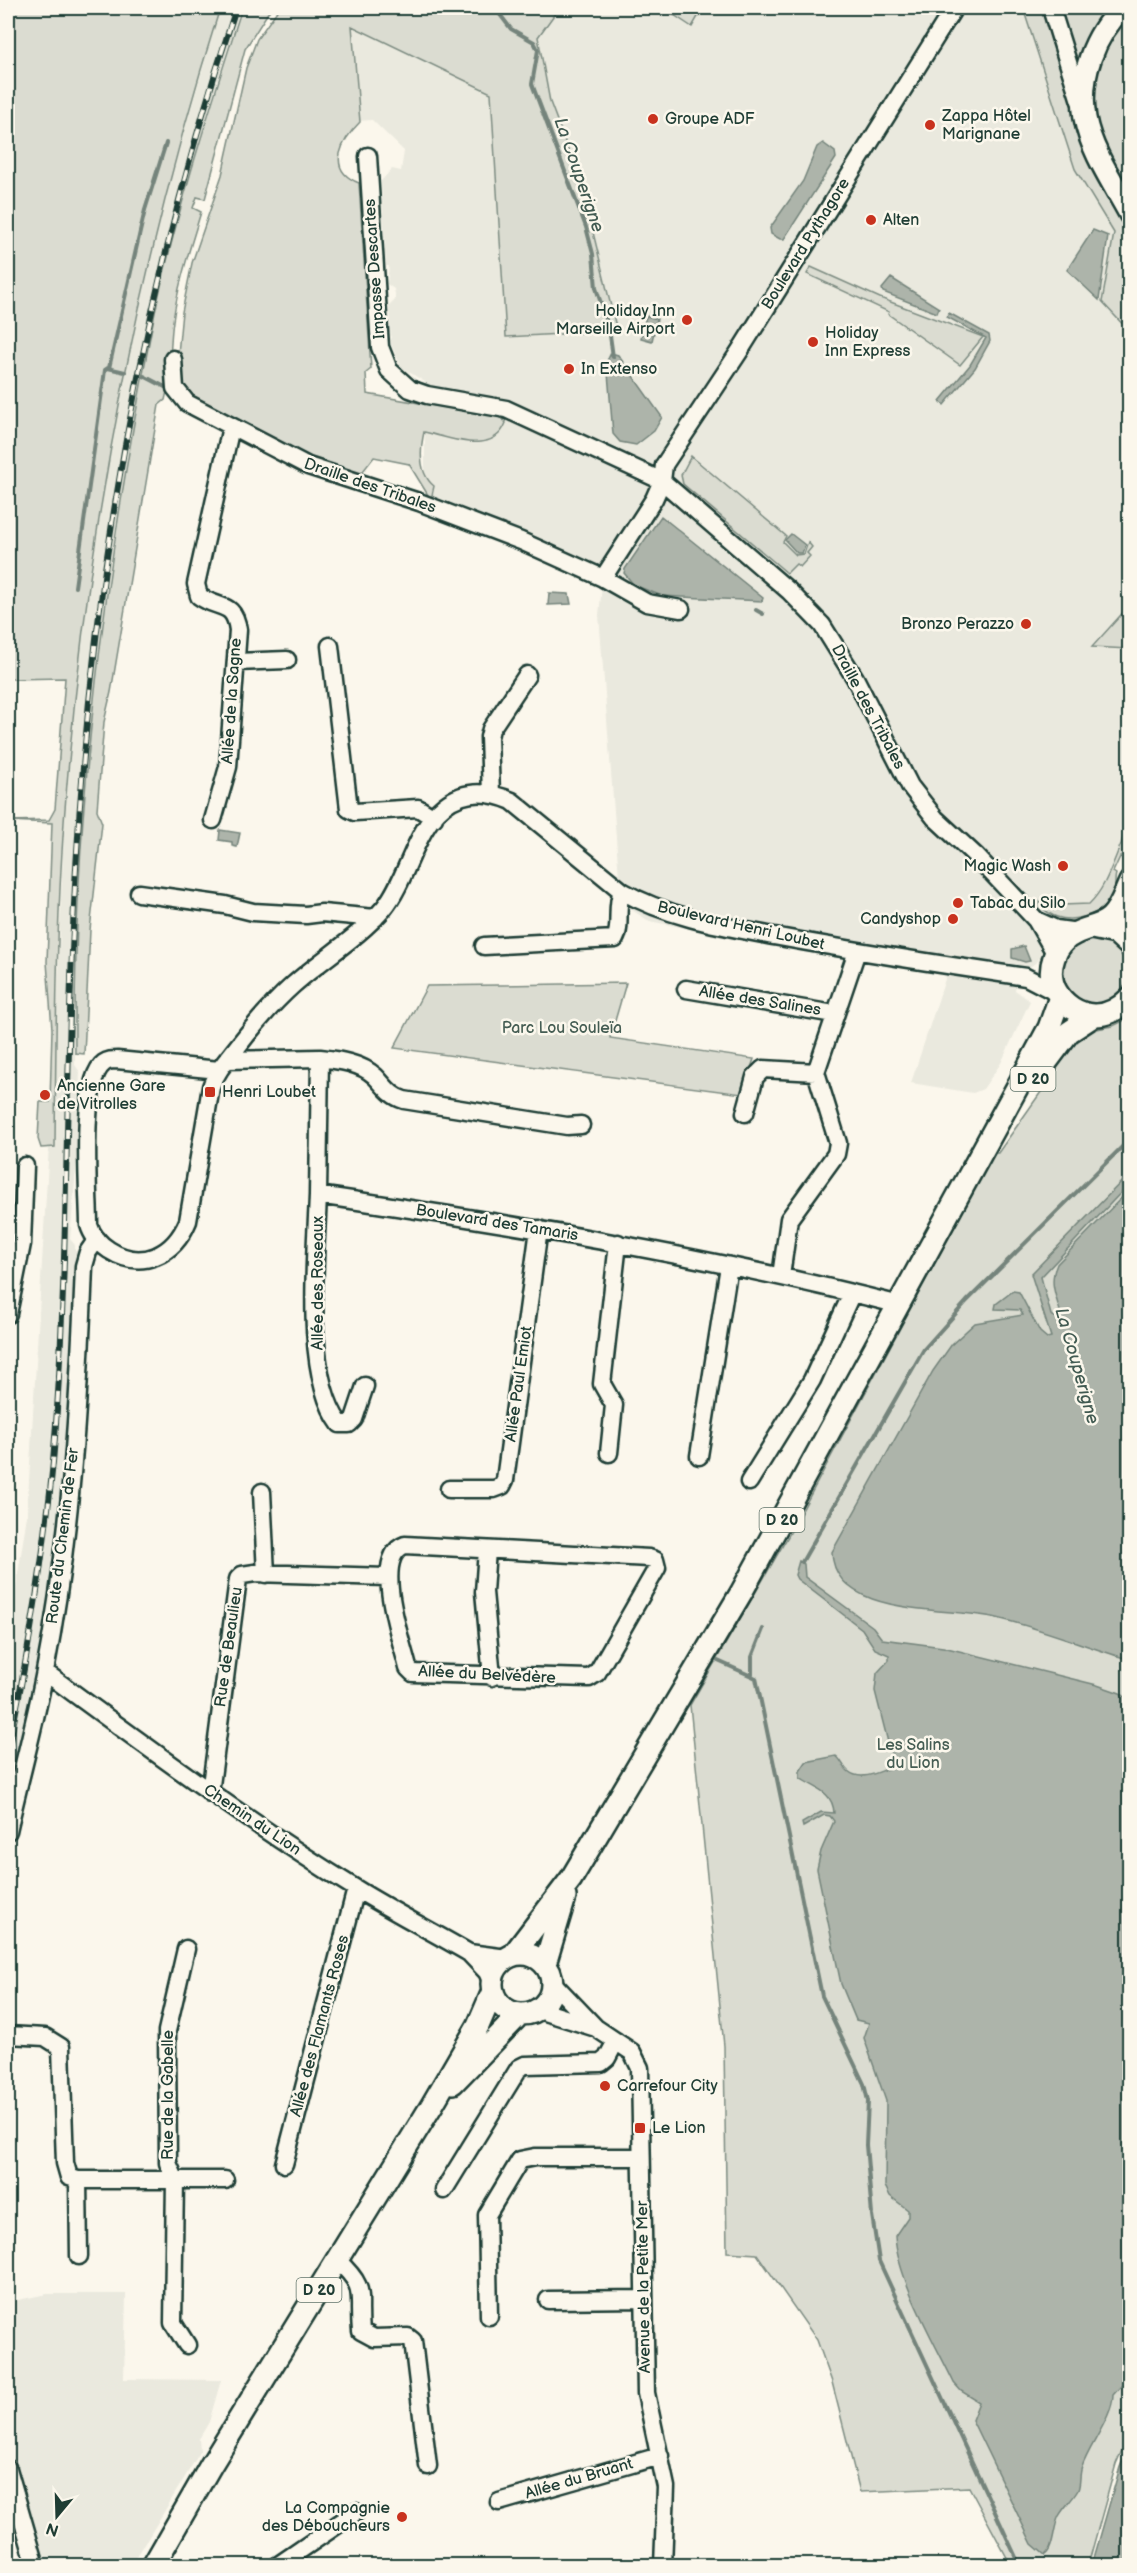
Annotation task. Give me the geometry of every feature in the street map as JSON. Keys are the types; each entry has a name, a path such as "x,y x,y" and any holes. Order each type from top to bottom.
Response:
{"main road":[{"path":"1122,8 1100,35 1089,60 1085,86 1085,117 1100,157 1130,214"},
{"path":"1130,882 1115,913 1061,945 1054,958 1052,980 1058,995 1069,1006 1082,1013 1095,1015 1119,1008 1130,998"},
{"path":"1085,930 1116,933 1130,946"},
{"name":"D 20","path":"510,1956 571,1879 741,1593 900,1305 1048,1028 1058,995"},
{"name":"D 20","path":"981,1154 1063,1039 1074,1028 1095,1015"},
{"name":"D 20","path":"549,1973 571,1879"},
{"path":"531,1955 549,1973 552,1993 529,2012 502,2007 492,1987 496,1968 510,1956 531,1955"},
{"name":"D 20","path":"153,2565 206,2474 432,2105 478,2026 492,1987"},
{"name":"D 20","path":"432,2105 529,2012"},
{"name":"D 20","path":"138,2565 206,2474"}],"street":[{"name":"Boulevard Pythagore","path":"603,578 654,499 662,481 664,465 739,352 954,8"},
{"path":"1051,8 1085,117"},
{"name":"Impasse Descartes","path":"368,156 380,347 384,363 394,377 418,392 506,409 662,481"},
{"name":"Draille des Tribales","path":"173,359 173,379 180,396 195,409 309,466 419,502 521,541 603,578 647,603 681,609"},
{"name":"Allée de la Sagne","path":"213,820 228,767 238,630 234,614 224,605 211,603 199,596 196,584 231,427"},
{"name":"Draille des Tribales","path":"662,481 789,591 822,625 855,678 896,761 924,806 1036,920 1054,958"},
{"path":"330,646 349,809 355,812 418,808 434,818"},
{"path":"236,662 287,660"},
{"path":"490,794 489,737 527,675"},
{"name":"Boulevard Henri Loubet","path":"97,1239 123,1258 139,1260 160,1255 180,1238 188,1221 211,1087 223,1065 256,1023 293,985 375,918 386,904 434,818 442,807 461,796 473,793 490,794 512,801 622,891 640,901 670,912 750,931 856,951 1026,977 1058,995"},
{"path":"484,946 615,939 617,904 622,891"},
{"path":"139,893 225,905 253,912 306,915 322,913 375,918"},
{"name":"Draille des Tribales","path":"1036,920 1056,929 1085,930"},
{"path":"782,1276 789,1219 832,1163 838,1148 816,1072 856,951"},
{"path":"1026,977 1041,971 1054,958"},
{"name":"Allée des Salines","path":"687,989 834,1014"},
{"path":"318,1195 320,1058"},
{"path":"97,1239 89,1225 89,1157 86,1128 89,1100 95,1078 103,1063 117,1060 223,1065 320,1058 349,1063 369,1071 391,1094 404,1101 567,1126 581,1125"},
{"path":"745,1113 755,1077 763,1070 816,1072"},
{"path":"8,1314 22,1244 25,1166"},
{"name":"Boulevard des Tamaris","path":"318,1195 618,1243 782,1276 900,1305"},
{"name":"Allée des Roseaux","path":"318,1195 315,1282 317,1345 331,1409 340,1424 350,1424 354,1419 365,1386"},
{"name":"Allée Paul Emiot","path":"449,1489 494,1489 502,1486 505,1480 539,1229"},
{"name":"Route du Chemin de Fer","path":"8,1830 45,1672 67,1525 80,1381 84,1266 88,1252 97,1239"},
{"path":"609,1453 614,1405 602,1384 618,1243"},
{"path":"699,1456 729,1266"},
{"path":"749,1482 812,1380 852,1293"},
{"path":"262,1492 266,1574"},
{"name":"Allée du Belvédère","path":"405,1545 649,1558 657,1563 654,1574 594,1676 584,1680 410,1672 387,1577 392,1557 399,1548 405,1545"},
{"path":"487,1550 484,1592 492,1677"},
{"name":"Rue de Beaulieu","path":"210,1793 236,1583 242,1575 387,1577"},
{"name":"Chemin du Lion","path":"45,1672 210,1793 356,1889 470,1953 487,1972 492,1987"},
{"name":"Allée des Flamants Roses","path":"284,2164 356,1889"},
{"name":"Rue de la Gabelle","path":"186,1949 166,2031 168,2163 175,2179 173,2323 187,2345"},
{"name":"Chemin du Lion","path":"470,1953 510,1956"},
{"name":"Avenue de la Petite Mer","path":"549,1973 596,2028 632,2052 639,2062 646,2394 666,2487 663,2565"},
{"name":"Avenue de la Petite Mer","path":"529,2012 596,2028"},
{"path":"8,2035 45,2037 62,2047 65,2163 69,2177 78,2180 225,2180"},
{"path":"444,2190 519,2068 525,2065 601,2063 608,2058 616,2041"},
{"path":"489,2316 487,2215 520,2160 535,2157 641,2157"},
{"path":"78,2180 79,2256"},
{"path":"337,2260 357,2279 360,2288 361,2331 374,2338 408,2337 413,2341 428,2466"},
{"path":"548,2301 644,2299"},
{"name":"Allée du Bruant","path":"499,2502 660,2456"},
{"path":"8,2469 36,2565"},
{"path":"277,2565 356,2512"}],"shaded area":[{"path":"220,8 242,8 205,123 152,331 117,525 103,628 81,851 75,1010 75,1065 80,1072 76,1169 70,1239 75,1245 75,1251 79,1251 78,1339 58,1545 38,1678 8,1803 8,1640 27,1515 56,1027 64,824 80,650 105,481 125,374 158,222"},
{"path":"559,8 1023,8 1075,169 1114,233 1102,302 1129,331 1129,606 1092,646 1129,649 1130,822 1123,832 1122,841 1106,880 1095,899 1082,907 1062,906 1038,961 1027,969 1020,966 1015,990 1030,1001 1001,1063 983,1089 973,1093 911,1083 947,973 723,935 715,936 713,933 649,921 621,903 599,615 602,585 523,550 425,513 425,382 401,367 391,344 389,306 395,300 395,294 394,289 387,284 389,266 386,266 381,181 392,169 401,171 404,151 372,120 358,121 352,25 491,93 506,336 617,331 582,187 550,102 538,36"},
{"path":"47,2294 126,2294 124,2379 221,2380 209,2422 199,2439 200,2452 132,2565 40,2565 8,2446 8,2302"}],"green space":[{"path":"10,8 220,8 163,208 118,410 100,512 73,718 61,863 55,1147 41,1148 38,1139 40,1102 50,1102 52,1029 47,962 52,823 8,821 49,820 55,809 65,678 8,679 8,14"},
{"path":"242,8 271,8 245,49 205,199 197,197 193,208 201,212 175,307 167,390 165,400 159,405 104,722 97,810 102,823 90,930 84,1054 75,1053 76,962 86,781 95,690 119,510 151,332 180,209"},
{"path":"279,8 559,8 538,37 550,102 582,187 617,331 506,337 491,93 352,26 360,122 343,145 339,162 348,177 359,183 371,369 366,373 367,394 501,417 506,423 500,433 492,439 481,442 458,440 424,432 422,461 425,475 434,486 431,500 409,464 374,457 360,475 322,465 193,403 176,375 182,312 192,263 222,175 246,68 257,39"},
{"path":"678,8 703,8 692,27 674,15"},
{"path":"1023,8 1044,8 1101,178 1129,229 1129,331 1102,302 1114,233 1075,169"},
{"path":"1058,8 1107,8 1108,13 1079,71"},
{"path":"1129,9 1129,205 1096,130 1091,84 1113,26"},
{"path":"811,267 880,298 983,337 960,365 888,314 889,312 807,274"},
{"path":"691,456 786,536 783,542 796,555 804,554 808,542 812,547 807,553 810,556 800,567 796,564 787,573 683,484 681,475"},
{"path":"1129,606 1129,649 1092,647"},
{"path":"1129,823 1129,849 1123,858 1120,857 1113,872 1116,874 1115,891 1105,906 1090,915 1065,919 1052,915 1038,904 1043,897 1062,905 1089,904 1108,876"},
{"path":"1094,940 1106,943 1117,950 1124,961 1127,973 1124,985 1117,996 1106,1003 1094,1006 1082,1003 1071,996 1064,985 1061,973 1064,961 1071,950 1082,943"},
{"name":"Parc Lou Souleïa","path":"626,983 610,1038 754,1059 742,1094 394,1048 427,986"},
{"name":"Les Salins du Lion","path":"1129,1018 1130,2432 1116,2464 1088,2565 1011,2565 969,2487 860,2492 832,2382 817,2340 757,2254 727,2252 724,2046 690,1705 790,1533 994,1153 998,1153 1048,1082 1068,1046 1086,1031 1113,1026"}],"water":[{"path":"823,143 835,152 836,158 784,239 780,239 771,234 770,228 803,181 817,147"},
{"path":"1093,230 1108,236 1099,300 1067,270"},
{"path":"891,278 939,308 937,313 883,292 882,289"},
{"path":"949,313 989,335 990,341 975,368 944,405 940,401 970,365 986,338 947,317"},
{"path":"646,316 657,319 652,341 641,338"},
{"path":"611,353 618,355 662,417 654,431 636,445 620,442 613,434 607,361"},
{"path":"661,516 763,598 762,601 662,596 634,585 624,573 625,569"},
{"path":"791,534 805,545 802,553 797,553 785,540"},
{"path":"549,593 569,594 571,604 548,605"},
{"path":"220,830 240,833 237,847 232,846 232,842 219,840"},
{"path":"1024,946 1030,961 1025,962 1012,958 1012,949"},
{"path":"1129,1174 1129,1184 1041,1277 1051,1315 1055,1317 1060,1311 1053,1282 1057,1264 1129,1190 1129,1657 1124,1658 997,1618 898,1606 873,1599 852,1589 838,1574 832,1552 933,1371 952,1344 975,1323 1023,1315 1020,1310 995,1309 996,1304 1013,1291 1019,1292 1040,1332 1047,1338 1051,1337 1031,1274"},
{"path":"799,1561 804,1564 805,1577 873,1627 882,1639 943,1647 1097,1685 1120,1693 1129,1700 1129,2366 1122,2385 1113,2395 1109,2412 1085,2459 1078,2490 1059,2516 1050,2548 1045,2555 1032,2544 972,2420 979,2402 961,2391 954,2383 918,2311 897,2253 895,2236 908,2217 908,2210 890,2196 885,2186 886,2101 864,2038 869,2023 856,2020 841,1984 817,1869 821,1851 834,1821 830,1816 824,1815 803,1827 802,1823 821,1812 834,1813 833,1806 822,1791 800,1778 800,1771 806,1762 836,1756 848,1771 858,1776 890,1768 893,1762 875,1691 877,1673 889,1660 889,1655 875,1649 862,1629 797,1579 795,1575"},
{"path":"1129,2445 1129,2565 1092,2565 1120,2467"}],"waterway":[{"name":"La Couperigne","path":"495,8 511,29 534,42 538,50 532,84 586,227 593,254 596,288 609,328 613,357"},
{"path":"109,368 145,210 166,143"},
{"path":"75,587 105,370 108,368 125,372"},
{"path":"144,376 165,387"},
{"name":"La Couperigne","path":"756,610 763,614"},
{"path":"802,1562 924,1349 967,1301 1130,1139"},
{"path":"752,1674 752,1657 763,1629"},
{"path":"718,1661 756,1678 822,1996 864,2084 868,2101 866,2145 872,2215 879,2261 1020,2566"}],"railway":[{"path":"8,1751 35,1607 53,1462 65,1239 72,942 76,868 95,649 109,541 149,325 174,218 203,113 236,8"}],"place":[{"name":"Groupe ADF","path":"653,119"},
{"name":"Zappa Hôtel Marignane","path":"930,125"},
{"name":"Alten","path":"871,220"},
{"name":"Holiday Inn Marseille Airport","path":"687,320"},
{"name":"Holiday Inn Express","path":"813,342"},
{"name":"In Extenso","path":"569,369"},
{"name":"Bronzo Perazzo","path":"1026,624"},
{"name":"Magic Wash","path":"1063,866"},
{"name":"Tabac du Silo","path":"958,903"},
{"name":"Candyshop","path":"953,919"},
{"name":"Henri Loubet","path":"210,1092"},
{"name":"Ancienne Gare de Vitrolles","path":"45,1095"},
{"name":"Carrefour City","path":"605,2086"},
{"name":"Le Lion","path":"640,2128"},
{"name":"La Compagnie des Déboucheurs","path":"402,2517"}]}
